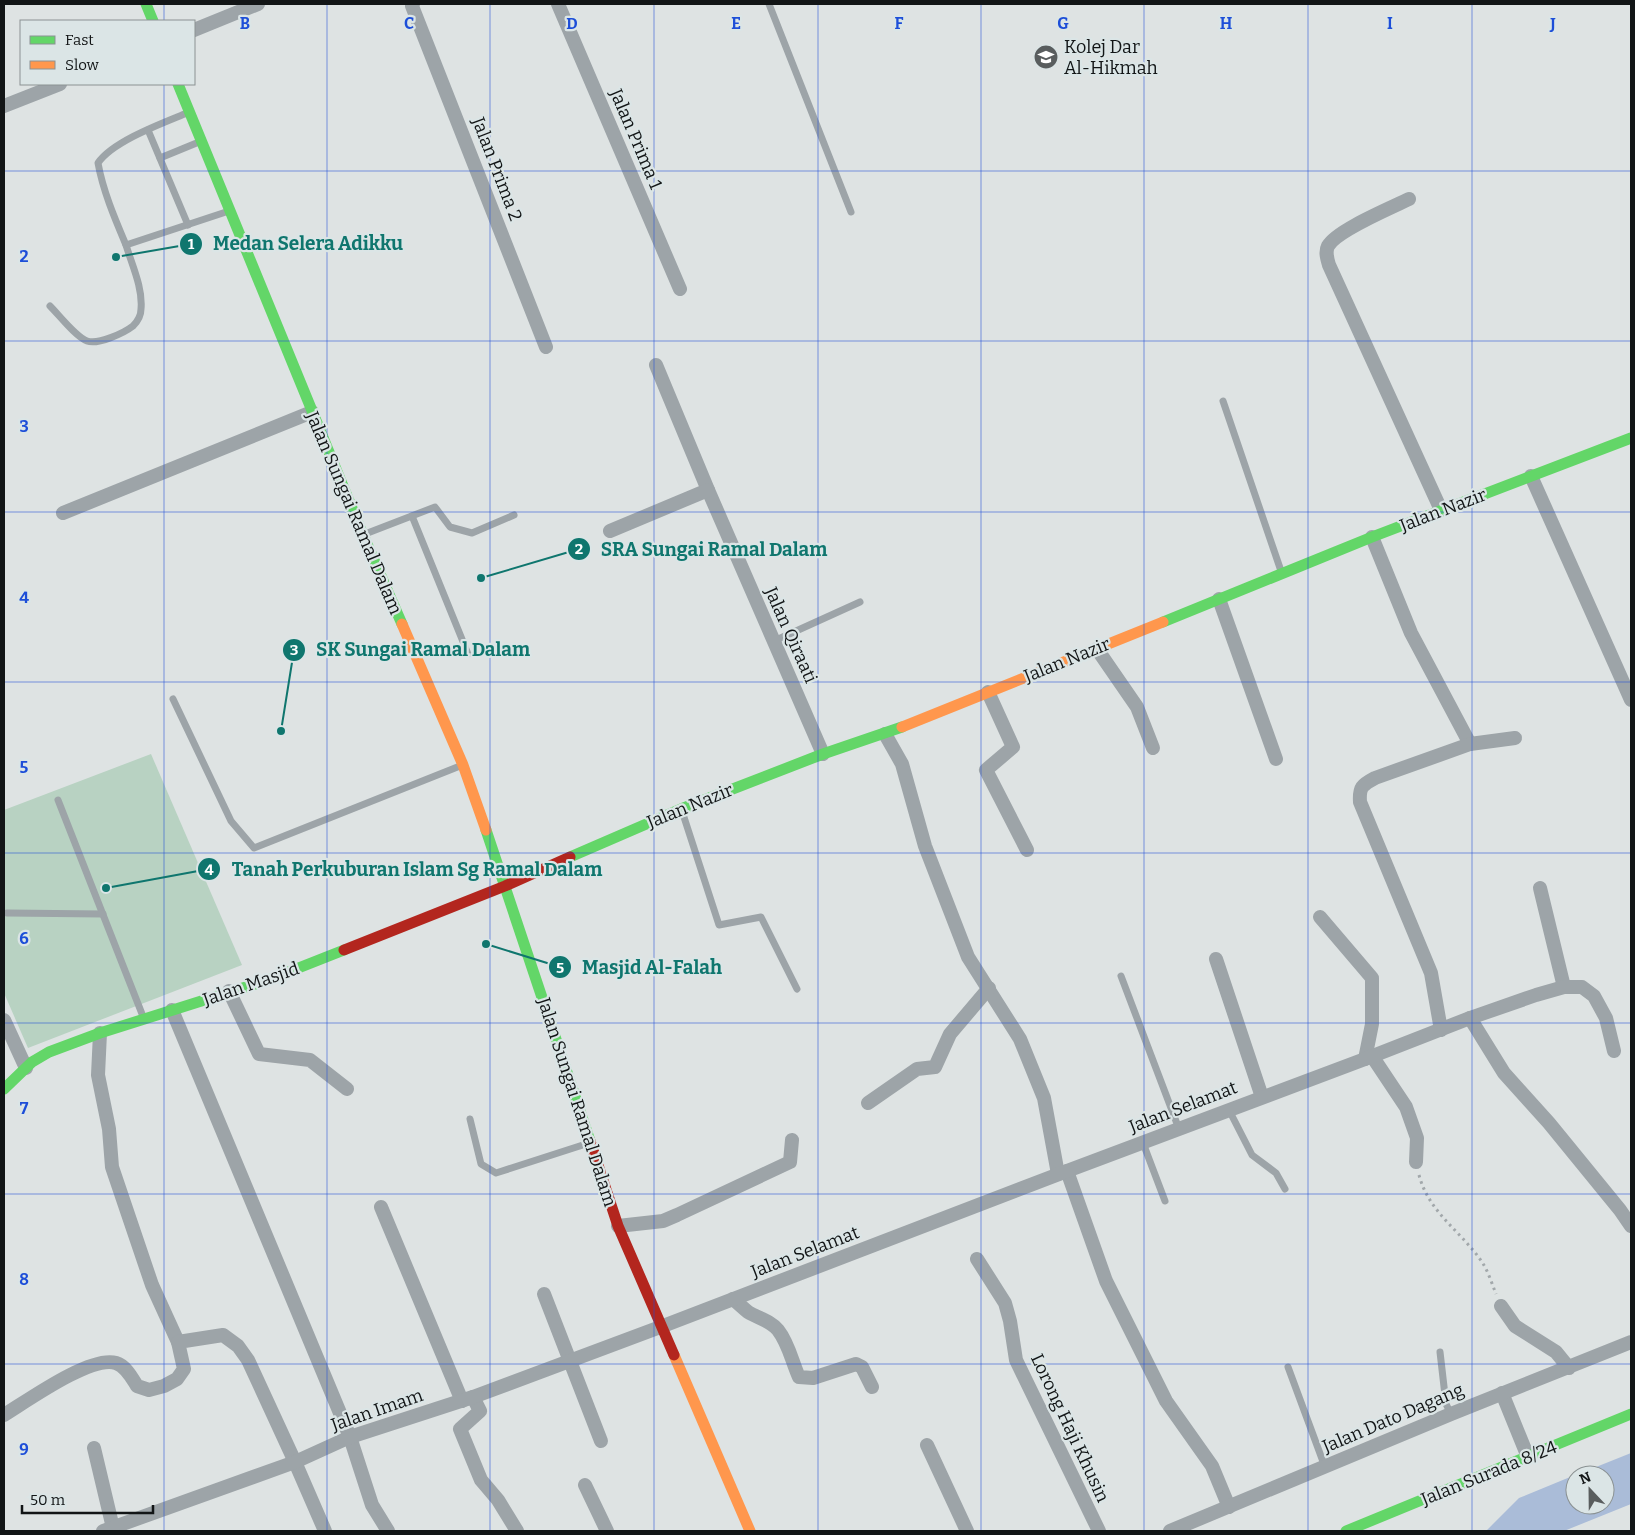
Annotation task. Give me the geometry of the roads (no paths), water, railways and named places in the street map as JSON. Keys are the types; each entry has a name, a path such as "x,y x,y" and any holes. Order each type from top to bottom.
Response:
{"street":[{"path":"146,4 154,20"},
{"path":"195,30 258,4"},
{"name":"Jalan Prima 1","path":"558,4 680,289"},
{"name":"Jalan Prima 2","path":"413,5 546,347"},
{"path":"4,106 57,85"},
{"name":"Jalan Sungai Ramal Dalam","path":"178,85 363,535 463,765 618,1226 663,1326 750,1531"},
{"path":"1409,199 1347,230 1328,246 1326,255 1442,510"},
{"name":"Jalan Qiraati","path":"656,365 708,490 823,754"},
{"path":"64,513 312,412"},
{"name":"Jalan Nazir","path":"505,886 681,809 823,754 885,734 1372,537 1631,438"},
{"path":"1531,476 1631,700"},
{"path":"610,531 708,490"},
{"path":"1372,537 1411,632 1470,744"},
{"path":"1218,599 1276,759"},
{"path":"1097,649 1137,707 1153,748"},
{"path":"988,692 1013,747 986,770 1027,850"},
{"path":"885,734 902,764 925,846 968,957 1020,1039 1044,1098 1063,1172 1106,1281 1166,1401 1212,1466 1229,1507"},
{"path":"1441,1030 1431,973 1360,802 1360,793 1364,784 1375,778 1470,744 1515,738"},
{"name":"Jalan Masjid","path":"4,1089 39,1057 49,1052 100,1033 268,980 505,886"},
{"path":"1540,888 1564,987 1582,987 1594,996 1606,1018 1614,1051"},
{"path":"1320,917 1372,978 1372,1024 1368,1058 1406,1107 1417,1138 1416,1162"},
{"path":"1216,959 1262,1097"},
{"name":"Jalan Selamat","path":"663,1326 1470,1018 1564,987"},
{"path":"868,1103 917,1069 935,1067 950,1034 989,988"},
{"path":"229,991 259,1054 310,1060 347,1089"},
{"path":"172,1010 350,1438 372,1505 388,1531"},
{"path":"1470,1018 1504,1073 1549,1123 1631,1226"},
{"path":"4,1020 26,1068"},
{"path":"4,1414 83,1368 100,1362 116,1363 129,1373 137,1386 149,1390 164,1386 177,1379 184,1369 178,1342 152,1285 112,1167 109,1129 98,1074 100,1033"},
{"path":"618,1226 662,1221 790,1162 792,1140"},
{"path":"381,1207 468,1399 480,1412 460,1430 481,1480 498,1500 517,1531"},
{"name":"Lorong Haji Khusin","path":"977,1259 1005,1303 1016,1360 1099,1531"},
{"path":"544,1294 601,1441"},
{"path":"733,1299 749,1312 778,1329 799,1377 813,1378 856,1364 862,1367 872,1387"},
{"path":"1501,1306 1515,1326 1556,1352 1569,1368"},
{"name":"Jalan Imam","path":"108,1529 295,1462 350,1438 468,1399 663,1326"},
{"path":"178,1342 223,1335 238,1346 248,1360 325,1531"},
{"name":"Jalan Dato Dagang","path":"1170,1531 1502,1393 1631,1342"},
{"path":"1502,1393 1528,1457"},
{"name":"Jalan Surada 8/24","path":"1346,1531 1631,1414"},
{"path":"927,1445 967,1531"},
{"path":"94,1448 108,1529"},
{"path":"585,1485 607,1531"}],"lane":[{"path":"769,4 851,212"},
{"path":"50,306 80,337 87,341 95,342 115,336 133,326 139,319 141,295 126,246 100,175 98,163 104,154 125,141 190,112"},
{"path":"148,130 188,225"},
{"path":"160,158 201,141"},
{"path":"126,246 229,211"},
{"path":"1223,401 1282,574"},
{"path":"363,535 435,507 450,527 472,533 514,515"},
{"path":"412,516 468,654"},
{"path":"774,641 860,602"},
{"path":"173,698 231,820 254,848 463,765"},
{"path":"58,800 144,1019"},
{"path":"681,809 719,925 762,917 797,990"},
{"path":"7,913 103,914"},
{"path":"1122,976 1179,1129"},
{"path":"1229,1110 1252,1155 1276,1173 1285,1189"},
{"path":"470,1119 481,1164 496,1173 589,1143"},
{"path":"1142,1143 1165,1201"},
{"path":"1440,1352 1446,1404 1451,1414"},
{"path":"1288,1367 1325,1467"}],"water":[{"path":"1631,1453 1631,1504 1615,1510 1615,1465 1601,1465"},
{"path":"1565,1479 1565,1515 1604,1515 1564,1531 1486,1531 1519,1498"}],"place":[{"name":"Kolej Dar Al-Hikmah","path":"1046,57"},
{"name":"Medan Selera Adikku","path":"116,257"},
{"name":"SRA Sungai Ramal Dalam","path":"481,578"},
{"name":"SK Sungai Ramal Dalam","path":"281,731"},
{"name":"Tanah Perkuburan Islam Sg Ramal Dalam","path":"106,888"},
{"name":"Masjid Al-Falah","path":"486,944"}]}
